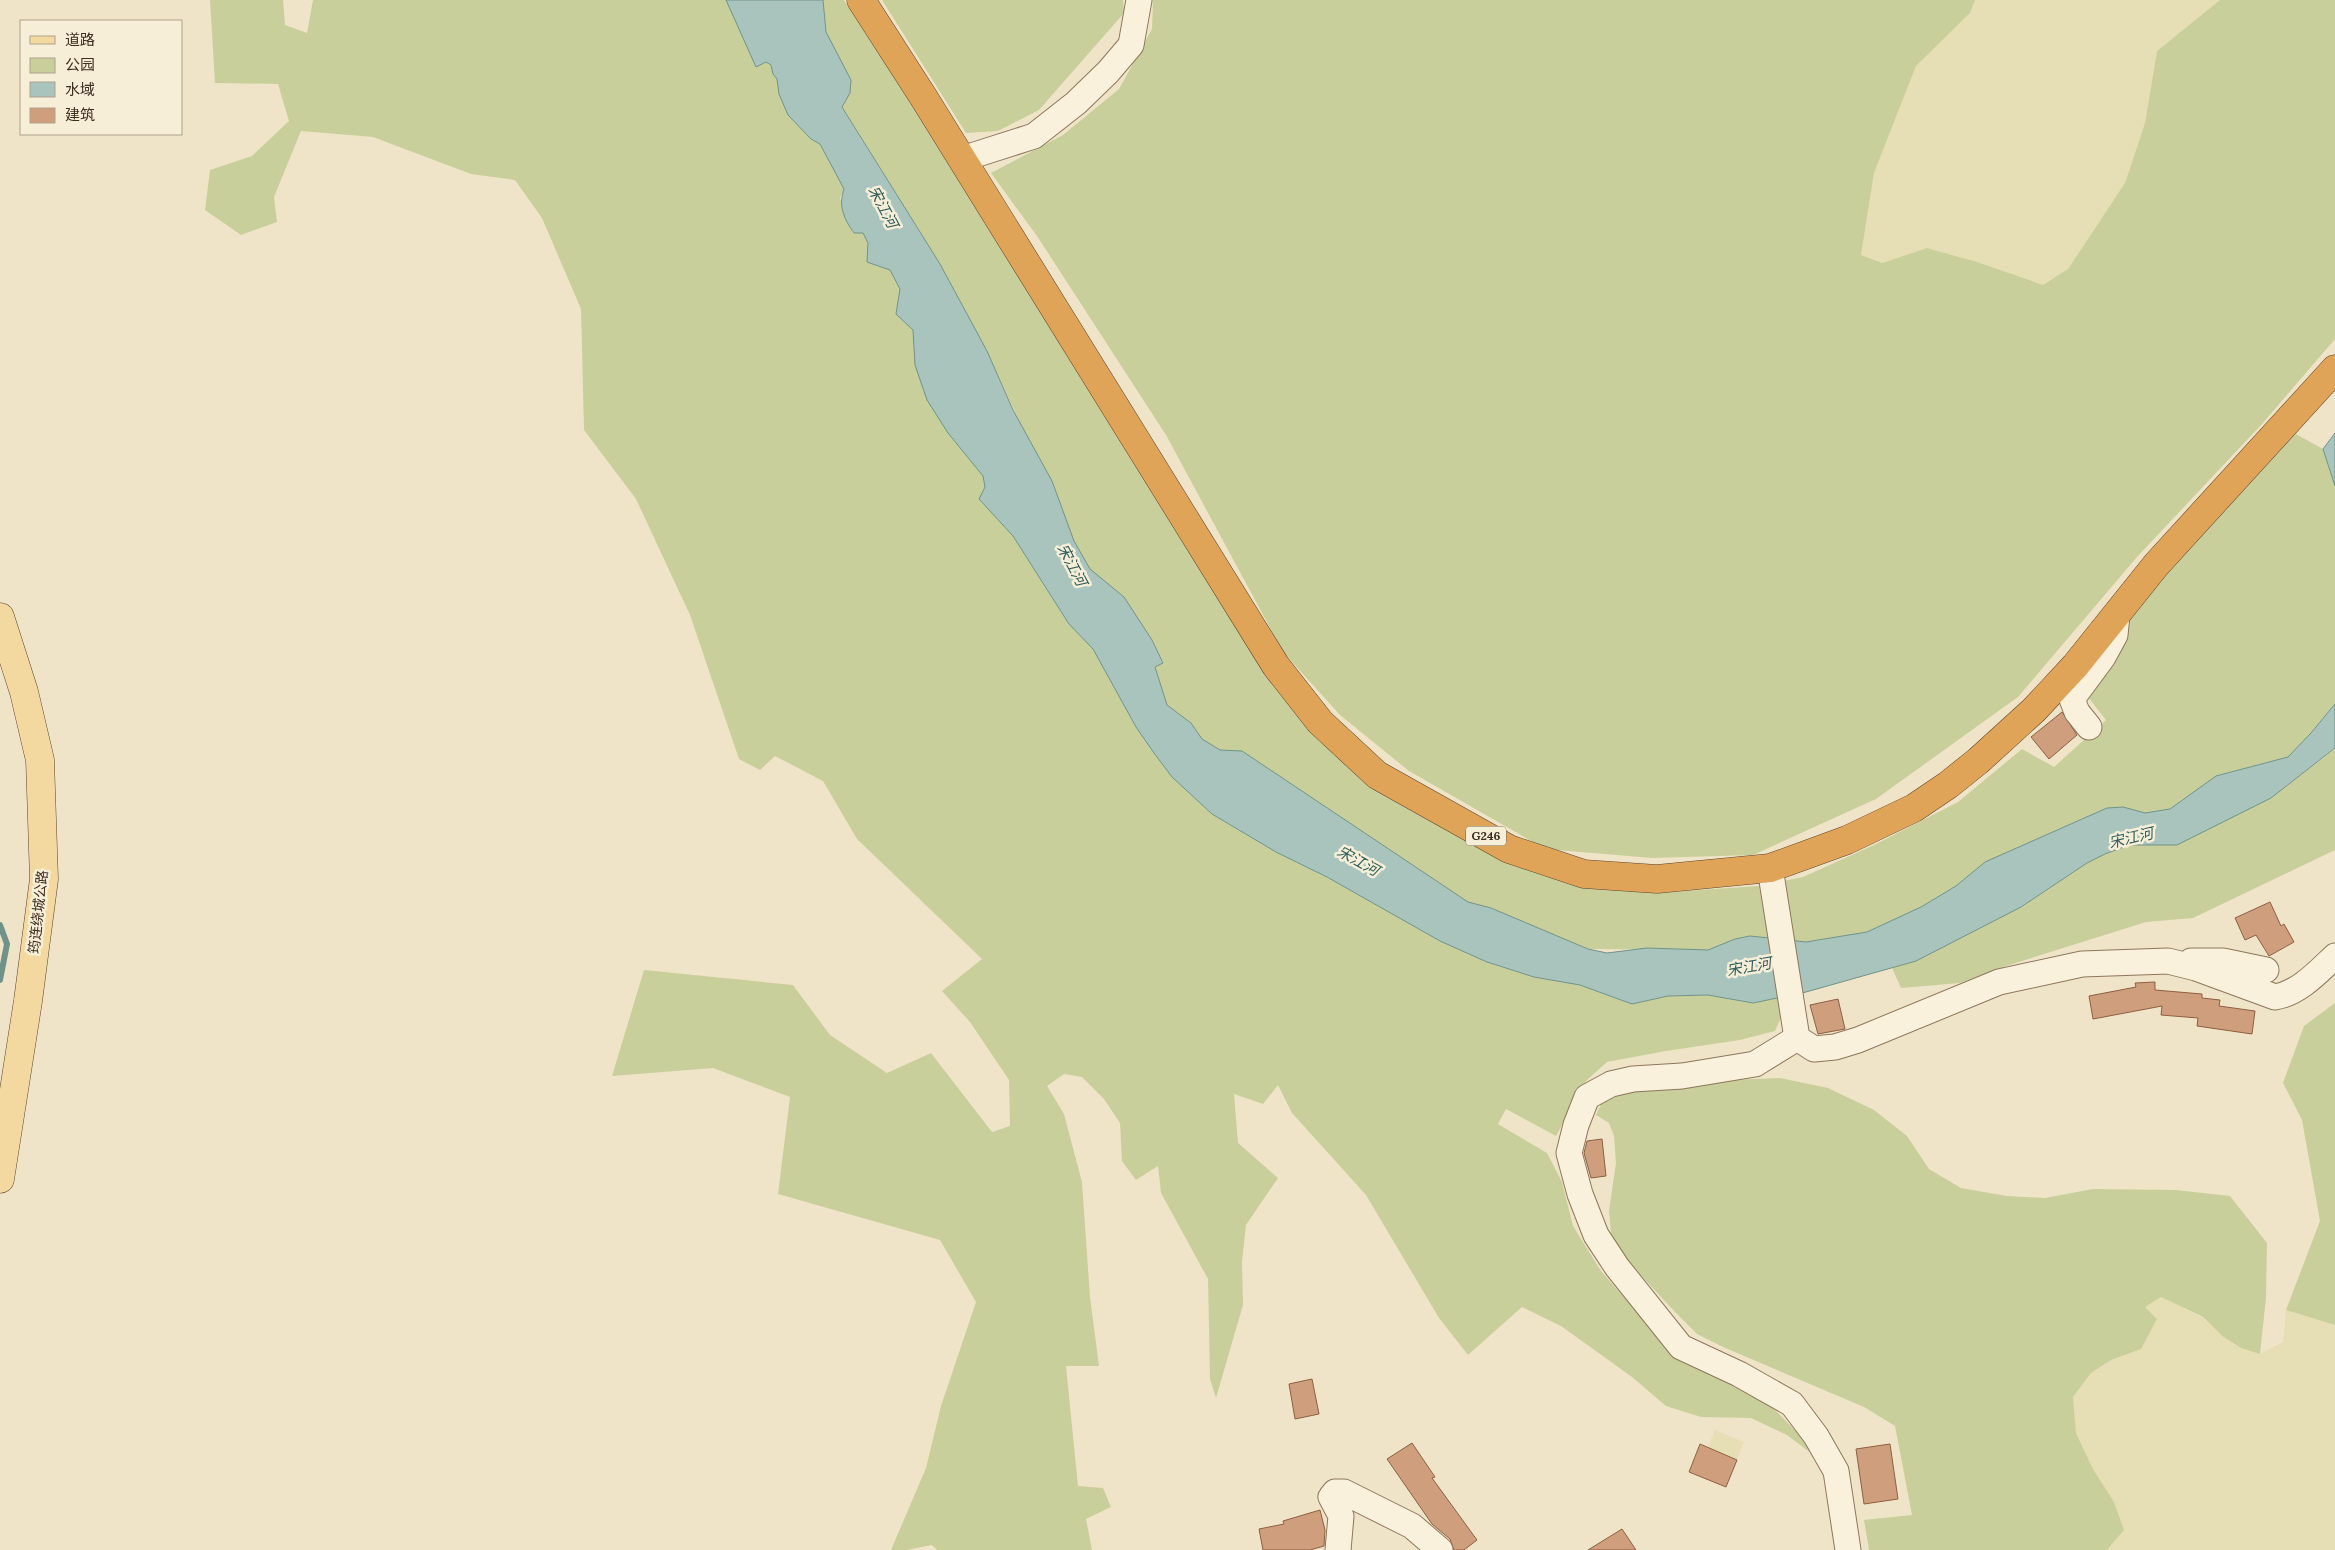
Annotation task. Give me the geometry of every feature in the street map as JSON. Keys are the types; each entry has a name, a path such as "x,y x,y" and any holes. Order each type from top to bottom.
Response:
{"highway":[{"name":"G246","path":"861,0 962,159 1276,666 1320,722 1377,775 1509,849 1584,874 1657,879 1770,868 1875,827 1914,808 1948,785 1978,761 2034,710 2117,615 2156,565 2335,369"}],"main road":[{"name":"筠连绕城公路","path":"0,617 24,692 40,760 44,878 28,1001 0,1179"}],"street":[{"path":"962,159 1034,136 1076,103 1108,72 1131,45 1139,0"},
{"path":"2089,727 2077,712 2072,699 2103,657 2115,635 2117,615"},
{"path":"1770,868 1797,1038 1814,1049 1835,1047 1858,1040 1923,1015 1975,990 1999,982 2082,964 2224,961 2266,970"},
{"path":"2174,962 2196,968 2275,998 2285,996 2299,987 2335,956"},
{"path":"1797,1038 1755,1064 1682,1076 1633,1079 1611,1084 1587,1097 1576,1125 1569,1153 1580,1194 1596,1235 1636,1292 1681,1347 1739,1374 1792,1404 1816,1436 1836,1471 1848,1550"},
{"path":"1338,1550 1341,1516 1331,1497 1335,1492 1344,1492 1412,1526 1440,1550"}],"shaded area":[{"path":"1975,0 2220,0 2157,51 2145,123 2125,183 2068,269 2043,286 1977,262 1927,248 1882,263 1861,255 1874,173 1916,66 1970,13"},
{"path":"2161,1297 2203,1318 2222,1336 2241,1348 2260,1354 2283,1342 2286,1310 2335,1325 2335,1550 2107,1550 2124,1530 2114,1502 2093,1469 2076,1433 2073,1397 2091,1373 2111,1360 2141,1349 2144,1307"},
{"path":"1715,1430 1744,1442 1737,1460 1708,1447"}],"green space":[{"path":"210,0 283,0 285,25 307,33 313,0 726,0 756,66 766,62 771,65 773,74 777,79 779,94 803,131 820,144 844,189 840,198 853,233 863,233 868,243 867,262 890,270 900,289 896,314 913,330 915,365 948,433 983,476 985,487 980,500 1013,536 1069,624 1093,649 1136,727 1172,777 1212,814 1276,852 1327,877 1440,941 1487,962 1534,977 1580,985 1632,1004 1668,996 1708,995 1753,1003 1778,998 1782,1015 1775,1031 1740,1040 1607,1062 1586,1081 1556,1136 1506,1109 1498,1124 1547,1153 1562,1182 1573,1226 1601,1271 1670,1350 1751,1392 1776,1411 1798,1433 1816,1457 1787,1435 1751,1418 1701,1417 1666,1406 1632,1377 1561,1326 1522,1307 1468,1355 1439,1318 1366,1195 1292,1113 1278,1085 1263,1104 1234,1094 1238,1143 1278,1178 1246,1225 1242,1262 1243,1305 1216,1398 1210,1379 1208,1279 1161,1193 1158,1166 1136,1180 1122,1161 1120,1123 1104,1099 1082,1077 1064,1074 1047,1086 1064,1114 1082,1182 1090,1297 1099,1366 1066,1366 1078,1486 1103,1488 1111,1507 1086,1519 1092,1550 937,1550 932,1545 907,1550 891,1550 926,1468 941,1406 976,1302 940,1240 778,1194 790,1097 713,1068 612,1076 644,970 793,985 830,1035 887,1073 931,1053 992,1132 1010,1126 1009,1080 970,1022 942,991 982,959 857,839 823,781 775,756 760,770 739,759 690,615 636,499 584,430 581,309 542,218 515,180 471,174 373,137 301,131 274,197 277,222 241,235 205,210 210,170 252,156 289,121 278,84 215,83"},
{"path":"823,0 844,0 1331,743 1576,883 1670,892 1758,886 1803,877 1876,844 1958,802 2022,749 2054,767 2106,720 2084,692 2124,618 2247,481 2296,434 2323,449 2335,486 2335,704 2288,757 2216,776 2170,809 2145,813 2123,807 2107,808 1985,862 1956,886 1921,907 1868,932 1806,942 1750,936 1735,939 1708,950 1588,949 1491,908 1468,902 1242,751 1220,750 1202,739 1191,723 1167,705 1155,666 1163,662 1152,640 1124,597 1090,570 1074,541 987,351 940,264 842,106 850,93 826,32"},
{"path":"882,0 1123,0 1124,13 1039,110 998,131 966,133"},
{"path":"1153,0 1975,0 1970,13 1916,66 1874,173 1861,255 1882,263 1927,248 1977,262 2043,285 2068,269 2125,183 2145,123 2157,51 2220,0 2335,0 2335,339 2262,424 2137,557 2018,697 1876,799 1753,855 1652,858 1545,849 1409,771 1340,715 1283,652 1166,435 1037,236 991,173 1063,135 1119,89 1152,29"},
{"path":"2335,749 2335,850 2193,918 2146,922 2006,966 1960,983 1901,988 1892,968 1916,961 2021,907 2087,863 2105,854 2129,845 2177,845 2271,798"},
{"path":"2335,1003 2335,1325 2286,1310 2320,1221 2302,1120 2283,1083 2304,1026"},
{"path":"1780,1078 1828,1088 1874,1110 1907,1136 1929,1169 1961,1188 2007,1196 2045,1198 2093,1189 2176,1190 2230,1196 2267,1243 2266,1298 2260,1354 2241,1348 2222,1336 2203,1317 2161,1297 2145,1307 2157,1319 2141,1349 2111,1360 2091,1373 2073,1397 2076,1433 2093,1469 2114,1502 2124,1530 2107,1550 1869,1550 1864,1520 1912,1515 1895,1426 1864,1407 1697,1334 1620,1253 1611,1233 1609,1211 1616,1163 1614,1136 1609,1123 1596,1115 1603,1100 1616,1093 1661,1090 1730,1080"}],"water":[{"name":"宋江河","path":"726,0 823,0 826,32 851,80 850,93 842,107 940,264 987,351 1013,410 1052,481 1074,541 1090,569 1124,597 1152,640 1163,663 1155,667 1167,705 1191,723 1202,739 1220,750 1242,751 1468,902 1491,908 1588,949 1607,953 1647,948 1708,950 1735,939 1750,936 1806,942 1867,932 1921,907 1956,886 1985,862 2107,808 2123,807 2145,813 2170,809 2216,776 2288,757 2335,704 2335,748 2271,798 2177,845 2129,845 2105,854 2087,863 2021,907 1916,961 1806,992 1753,1003 1708,995 1668,996 1632,1004 1580,985 1534,977 1487,962 1440,941 1327,877 1276,852 1212,814 1172,777 1136,727 1093,649 1069,624 1013,536 979,499 985,487 983,476 948,433 927,400 915,365 913,330 896,314 900,289 890,270 867,262 868,243 863,233 854,233 847,223 842,207 844,189 820,144 811,139 788,115 779,94 777,79 773,74 771,65 766,62 756,67"},
{"path":"2335,433 2335,486 2323,449"}],"building":[{"path":"2062,712 2077,735 2049,759 2031,737"},
{"path":"2270,902 2281,926 2284,924 2294,942 2269,956 2256,935 2245,940 2235,918"},
{"path":"2155,982 2155,990 2202,994 2202,998 2220,1000 2219,1006 2255,1011 2252,1034 2197,1026 2198,1018 2161,1015 2162,1006 2093,1019 2089,996 2136,987 2135,983"},
{"path":"1838,999 1845,1029 1818,1034 1810,1005"},
{"path":"1602,1139 1606,1176 1591,1178 1584,1153 1587,1141"},
{"path":"1312,1379 1319,1414 1295,1419 1289,1384"},
{"path":"1412,1443 1435,1477 1432,1478 1477,1540 1464,1550 1454,1550 1450,1539 1432,1524 1387,1459"},
{"path":"1700,1444 1737,1460 1726,1487 1689,1472"},
{"path":"1890,1444 1898,1499 1864,1504 1856,1449"},
{"path":"1320,1510 1325,1530 1324,1546 1310,1550 1263,1550 1259,1529 1284,1524 1283,1521"},
{"path":"1622,1529 1636,1550 1588,1550"}],"waterway":[{"path":"0,925 7,944 0,980"}]}
